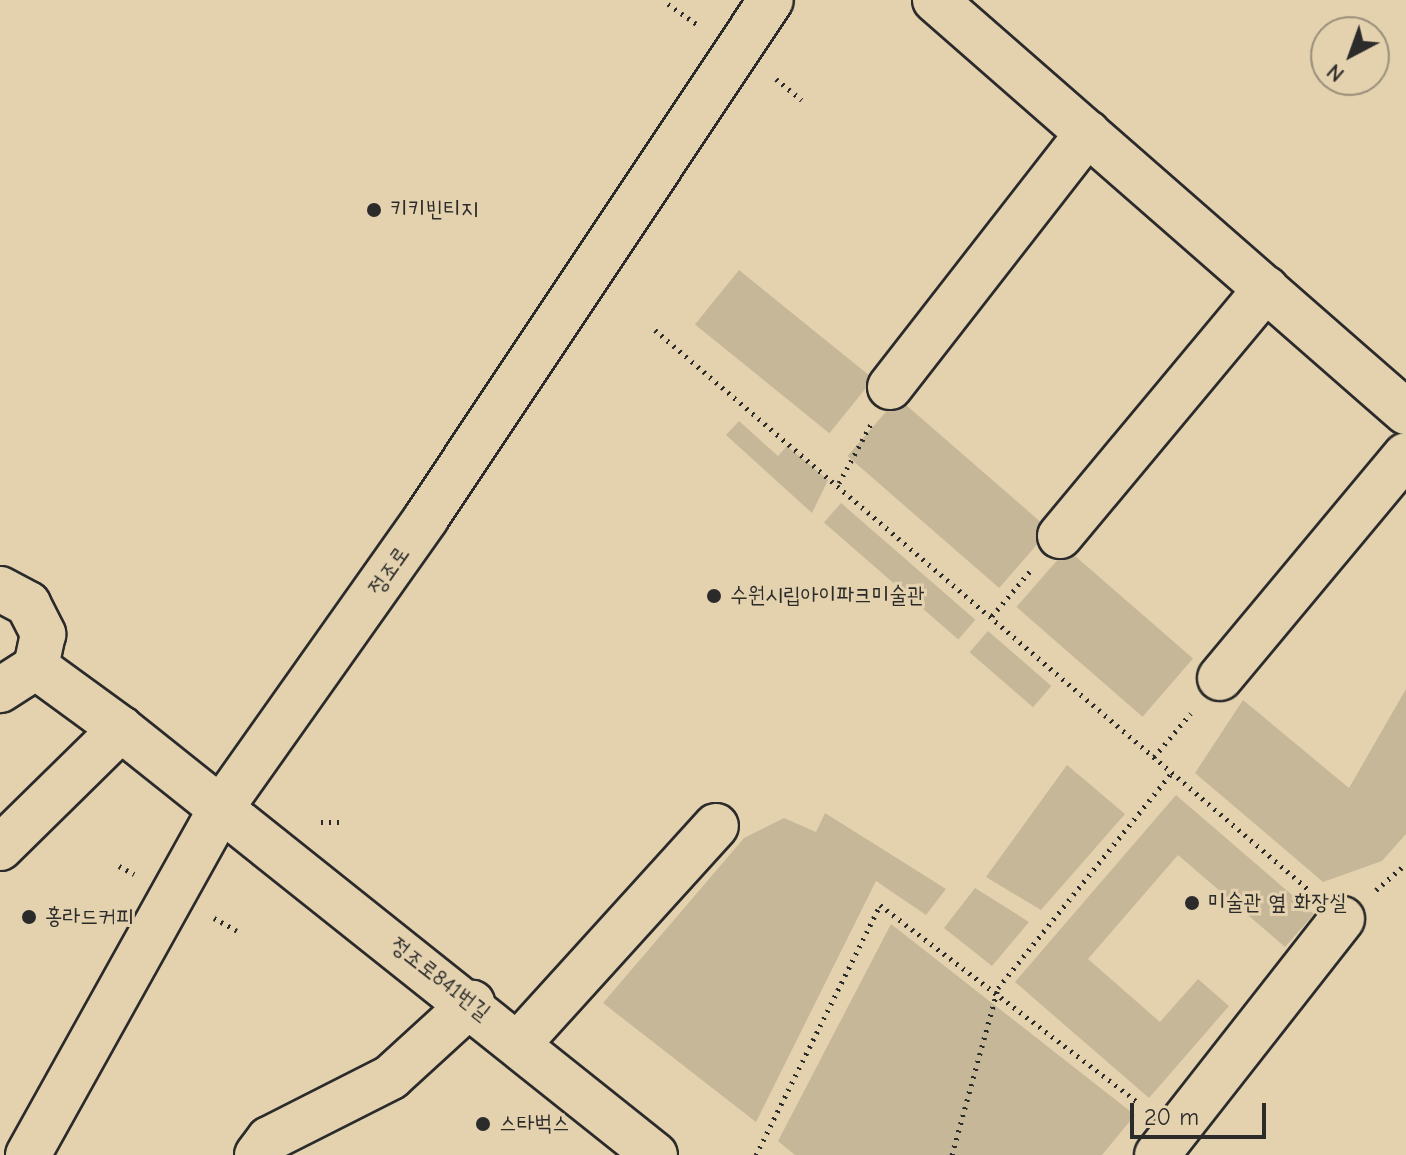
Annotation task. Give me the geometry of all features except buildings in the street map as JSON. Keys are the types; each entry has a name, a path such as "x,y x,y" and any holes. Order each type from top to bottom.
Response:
{"street":[{"name":"정조로","path":"28,1155 221,808 426,518 771,0"},
{"path":"953,6 1088,133 1406,412"},
{"path":"890,387 1088,133"},
{"path":"1060,536 1266,289"},
{"path":"1220,678 1406,455"},
{"path":"0,589 38,617 42,651 18,679"},
{"name":"정조로841번길","path":"18,679 121,729 472,1003 655,1155"},
{"path":"0,848 121,729"},
{"path":"519,1043 716,826"},
{"path":"1166,1144 1342,919"},
{"path":"257,1155 269,1139 391,1077 472,1003"}],"path":[{"path":"668,4 704,29"},
{"path":"776,79 802,100"},
{"path":"655,330 839,483 1342,919"},
{"path":"839,483 890,387"},
{"path":"992,616 1060,536"},
{"path":"1154,757 1220,678"},
{"path":"952,1155 998,988 1172,772"},
{"path":"321,822 343,822"},
{"path":"756,1155 880,905 998,988 1166,1144"},
{"path":"214,918 237,931"}],"shaded area":[{"path":"739,270 873,379 829,433 695,324"},
{"path":"898,398 1050,530 999,588 847,456"},
{"path":"739,421 778,456 787,446 828,480 812,513 726,435"},
{"path":"841,503 975,620 958,639 824,523"},
{"path":"1067,549 1193,659 1143,717 1016,607"},
{"path":"988,631 1051,686 1033,707 970,652"},
{"path":"1406,689 1406,834 1382,861 1323,882 1195,773 1243,700 1349,788"},
{"path":"1067,765 1125,814 1041,910 986,877"},
{"path":"1176,795 1314,914 1285,947 1178,855 1088,959 1160,1022 1198,979 1229,1006 1149,1098 1015,982"},
{"path":"825,813 946,889 926,915 876,881 756,1122 603,1003 744,838 784,818 816,832"},
{"path":"975,888 1029,922 992,966 944,928"},
{"path":"891,924 1135,1115 1102,1155 795,1155 778,1141"}],"place":[{"name":"키키빈티지","path":"374,210"},
{"name":"수원시립아이파크미술관","path":"714,596"},
{"name":"미술관 옆 화장실","path":"1192,903"},
{"name":"홍라드커피","path":"29,917"},
{"name":"스타벅스","path":"483,1124"}]}
